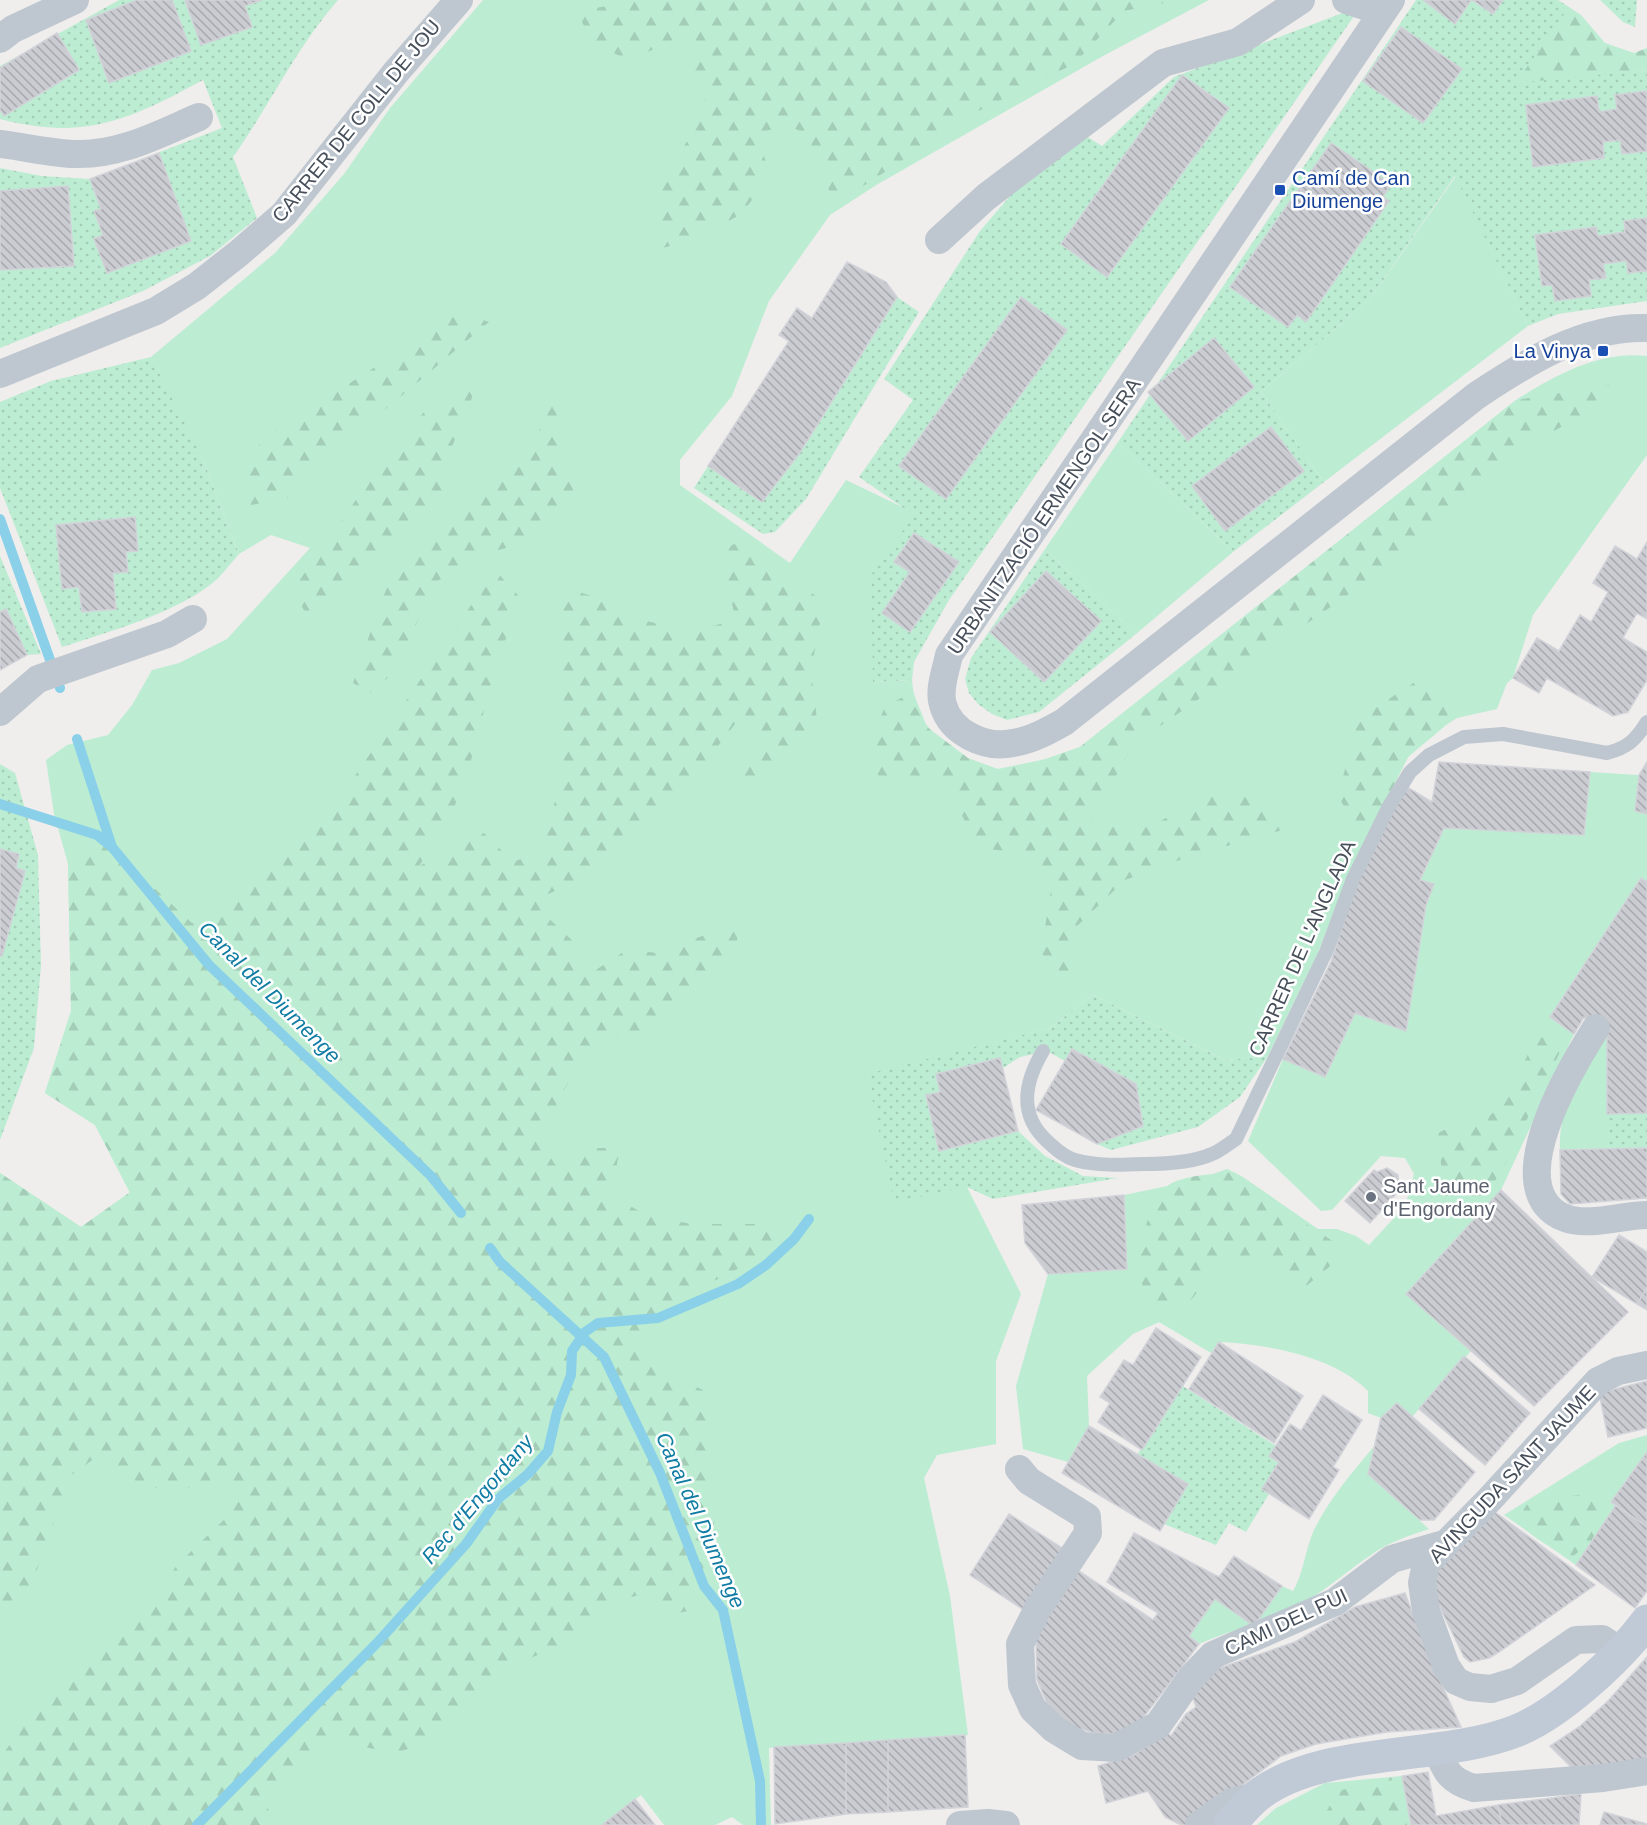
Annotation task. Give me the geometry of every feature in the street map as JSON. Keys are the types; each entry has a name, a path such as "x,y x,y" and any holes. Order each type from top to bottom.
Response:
{"main road":[{"path":"1229,1825 1258,1795 1305,1771 1437,1750 1517,1731 1582,1689 1647,1621"}],"street":[{"path":"0,39 13,29 75,0"},
{"name":"CARRER DE COLL DE JOU","path":"0,374 156,311 197,286 239,253 284,214 396,72 459,0"},
{"path":"939,240 986,197 1163,63 1238,42 1301,0"},
{"name":"URBANITZACIÓ ERMENGOL SERA","path":"1346,0 1387,6 949,655 942,684 942,704 951,723 965,734 984,742 1011,744 1039,736 1064,722 1476,396 1539,355 1581,339 1647,328"},
{"path":"0,144 74,154 102,153 132,146 199,117"},
{"path":"0,712 36,681 167,634 193,619"},
{"path":"1596,1028 1559,1091 1541,1144 1536,1178 1539,1194 1563,1217 1580,1222 1647,1215"},
{"name":"AVINGUDA SANT JAUME","path":"1620,1651 1602,1639 1576,1640 1517,1681 1491,1689 1470,1687 1456,1680 1446,1666 1426,1611 1422,1583 1426,1564 1489,1500 1598,1382 1618,1371 1647,1365"},
{"name":"CAMI DEL PUI","path":"1019,1469 1029,1481 1087,1516 1088,1533 1037,1610 1020,1644 1022,1685 1033,1709 1054,1729 1082,1746 1116,1748 1158,1725 1191,1678 1213,1655 1335,1602 1354,1590 1374,1570 1392,1559 1444,1544"},
{"path":"1437,1750 1446,1772 1459,1784 1474,1788 1603,1778 1647,1771"},
{"path":"1199,1825 1231,1802 1258,1795"},
{"path":"960,1825 988,1823 1006,1825"}],"lane":[{"name":"CARRER DE L'ANGLADA","path":"1043,1051 1032,1071 1025,1095 1029,1118 1040,1135 1058,1151 1073,1160 1096,1164 1173,1163 1212,1155 1236,1139 1326,952 1353,879 1388,808 1410,772 1430,755 1464,737 1503,734 1607,753 1620,749 1637,739 1647,722"}],"green space":[{"path":"119,0 338,0 309,37 233,157 257,218 210,256 143,291 0,348 0,168 42,176 90,179 222,128 203,80 152,106 106,123 57,128 0,119 0,66"},
{"path":"483,0 1209,0 1103,56 878,184 830,215 769,301 732,396 680,460 680,485 790,563 846,480 915,513 873,682 912,680 917,706 929,728 951,749 980,765 1000,769 1010,768 1041,761 1080,747 1516,400 1562,374 1611,357 1647,356 1647,455 1533,615 1513,678 1507,683 1497,709 1457,718 1432,734 1408,757 1346,881 1317,955 1268,1056 1225,1060 1093,995 1050,1028 867,1075 967,1187 1021,1294 996,1361 996,1444 937,1455 924,1478 950,1596 968,1735 769,1748 771,1825 743,1825 732,1817 715,1825 664,1825 641,1795 602,1825 0,1825 0,1173 81,1227 130,1193 95,1125 45,1093 71,1011 68,864 54,814 46,760 67,745 108,735 132,705 152,670 179,663 227,639 310,548 271,535 239,554 202,457 167,395 151,357 275,253 344,174 390,108"},
{"path":"643,0 1179,0 1124,11 1074,64 952,124 914,153 851,194 832,198 807,134 784,124 755,136 772,175 740,215 692,240 659,249 659,187 708,107 691,66 693,30 629,61 591,41 577,11"},
{"path":"1416,0 1558,0 1569,7 1516,83 1647,70 1647,301 1558,314 1528,326 1455,176 1370,299 1261,392 1324,482 1233,552 1118,442"},
{"path":"1600,0 1637,0 1635,27 1623,22"},
{"path":"1361,6 949,600 914,662 912,680 873,682 871,575 914,515 859,477 913,400 884,379 980,231 1070,126 1102,146 1174,77"},
{"path":"1544,6 1569,7 1581,15 1605,43 1634,53 1647,48 1647,70 1468,91"},
{"path":"1456,176 1528,326 1324,482 1261,392 1370,299"},
{"path":"897,297 919,312 806,499 775,532 763,534 694,488 708,466 762,502 799,454"},
{"path":"461,312 489,322 323,462 288,498 251,505 238,475 264,438"},
{"path":"151,357 202,457 239,554 214,582 177,605 139,621 62,647 0,488 0,402 51,381"},
{"path":"478,383 447,459 441,497 358,577 309,618 292,591 391,450 424,412"},
{"path":"1610,385 1597,408 1512,453 1365,583 1133,745 1091,821 1160,821 1214,794 1268,798 1289,828 1185,858 1125,880 1072,931 1070,982 1041,953 1053,877 1032,854 979,848 947,787 921,776 879,778 869,748 885,706 913,692 927,727 968,758 998,769 1046,759 1080,747 1516,400"},
{"path":"551,400 563,409 560,458 578,501 523,543 481,555 436,582 393,673 371,693 353,683 381,601 397,567 450,529 529,456"},
{"path":"1118,442 1233,552 1136,634 1045,549"},
{"path":"741,541 824,602 811,670 817,720 767,780 737,786 762,740 761,717 735,724 674,803 603,868 542,897 543,913 576,944 585,977 628,949 656,953 713,932 739,931 734,955 674,1010 663,1028 621,1035 576,1068 557,1103 543,1146 556,1166 586,1148 620,1148 611,1195 646,1215 691,1224 759,1224 777,1238 764,1255 674,1302 638,1338 643,1360 703,1390 710,1444 708,1488 716,1515 693,1610 663,1616 646,1593 614,1602 581,1637 504,1669 440,1738 396,1753 337,1742 284,1785 257,1786 269,1811 270,1825 0,1825 0,1758 28,1720 135,1621 178,1564 230,1514 247,1487 144,1488 102,1453 70,1476 28,1595 0,1625 0,1173 81,1227 130,1192 95,1125 45,1093 71,1011 68,864 97,835 192,923 222,916 325,820 495,570 526,604 500,649 470,764 450,819 419,866 484,833 513,862 541,851 561,780 558,673 564,588 603,599 650,622 700,629 736,620 719,551"},
{"path":"1045,549 1136,634 1039,712 1007,720 992,714 978,704 969,693 965,679 971,658"},
{"path":"0,556 41,654 27,655 0,670"},
{"path":"1418,680 1440,688 1450,705 1445,726 1408,757 1371,830 1353,824 1338,795 1357,725 1375,708"},
{"path":"0,764 15,773 38,855 41,965 34,1048 0,1140"},
{"path":"1590,772 1639,775 1635,811 1647,814 1647,882 1641,878 1550,1017 1574,1034 1501,1190 1406,1294 1471,1351 1412,1417 1397,1403 1381,1418 1368,1413 1368,1391 1337,1369 1298,1354 1238,1343 1219,1342 1211,1353 1159,1322 1133,1334 1087,1376 1089,1426 1068,1462 1023,1449 1016,1386 1048,1274 1127,1269 1124,1195 1196,1180 1227,1169 1243,1177 1318,1229 1337,1229 1356,1236 1369,1245 1405,1206 1414,1174 1405,1158 1381,1156 1332,1210 1321,1211 1248,1141 1283,1059 1325,1077 1355,1013 1406,1031 1426,905 1434,884 1420,880 1444,828 1584,835"},
{"path":"1093,995 1225,1060 1268,1056 1240,1097 1198,1127 1111,1150 1097,1144 1143,1125 1136,1084 1072,1049 1065,1061 1047,1051 1020,1057 1003,1068 1000,1059 936,1074 940,1092 927,1095 940,1151 1018,1131 1045,1156 1083,1176 1118,1178 993,1199 967,1187 894,1202 867,1074 1050,1028"},
{"path":"1607,1032 1607,1114 1647,1113 1647,1148 1560,1150 1560,1134 1568,1103 1582,1073"},
{"path":"1537,1037 1561,1039 1562,1048 1499,1176 1469,1210 1448,1207 1444,1195 1438,1133 1454,1125 1482,1123 1502,1104"},
{"path":"1647,1113 1647,1148 1607,1149 1607,1114"},
{"path":"1234,1172 1275,1205 1335,1243 1334,1263 1305,1287 1265,1259 1225,1258 1191,1300 1164,1307 1146,1293 1140,1269 1143,1238 1152,1208 1166,1187 1172,1183 1199,1176"},
{"path":"1183,1386 1276,1446 1270,1456 1279,1462 1262,1489 1269,1494 1246,1532 1229,1523 1216,1545 1164,1524 1137,1455"},
{"path":"1647,1435 1647,1452 1611,1502 1616,1507 1576,1565 1504,1515 1619,1443"},
{"path":"1376,1444 1368,1474 1429,1529 1386,1545 1301,1604 1256,1624 1282,1586 1293,1591 1320,1518 1342,1485"},
{"path":"1585,1494 1604,1511 1591,1543 1573,1556 1534,1537 1519,1517 1529,1501"},
{"path":"1215,1599 1252,1625 1199,1644 1189,1636"},
{"path":"1402,1776 1411,1825 1257,1825 1276,1808 1325,1783"},
{"path":"1391,1777 1407,1825 1328,1825 1325,1814 1338,1791"}],"building":[{"path":"137,0 172,0 191,51 109,83 86,20"},
{"path":"185,0 262,0 245,6 252,27 201,45"},
{"path":"1423,0 1471,0 1455,24"},
{"path":"1472,0 1503,0 1493,14"},
{"path":"1401,27 1462,69 1423,123 1363,81"},
{"path":"57,33 79,70 4,116 0,110 0,68"},
{"path":"1182,75 1229,108 1107,277 1061,244"},
{"path":"1647,91 1647,151 1622,154 1620,140 1603,142 1604,158 1533,167 1526,105 1597,96 1599,112 1617,109 1615,95"},
{"path":"1331,143 1391,184 1383,197 1389,201 1306,322 1297,315 1288,327 1230,287"},
{"path":"159,153 191,241 107,273 94,239 103,235 94,211 101,209 90,179"},
{"path":"68,186 74,266 0,270 0,191"},
{"path":"1647,218 1647,271 1628,273 1626,261 1603,264 1606,278 1589,280 1591,296 1555,301 1552,285 1542,286 1535,235 1596,227 1598,236 1625,232 1624,221"},
{"path":"847,262 886,282 897,297 799,454 762,502 708,466 789,341 779,335 797,308 812,318"},
{"path":"1021,297 1067,330 946,499 899,466"},
{"path":"1214,338 1254,387 1188,441 1148,392"},
{"path":"1271,427 1304,471 1225,531 1192,486"},
{"path":"135,517 138,551 126,552 128,572 113,573 116,609 82,612 79,587 62,589 56,525"},
{"path":"914,533 959,562 910,632 882,613 910,572 894,562"},
{"path":"1647,542 1647,619 1637,613 1623,638 1647,652 1647,680 1628,712 1613,716 1547,678 1539,693 1513,678 1537,638 1559,651 1580,615 1591,622 1608,592 1593,583 1615,546 1637,559"},
{"path":"1046,571 1101,621 1044,682 990,632"},
{"path":"6,609 27,655 0,670 0,612"},
{"path":"1439,762 1590,772 1584,835 1444,828 1420,880 1434,884 1426,905 1406,1031 1355,1013 1325,1077 1283,1059 1331,962 1365,856 1407,787 1432,802"},
{"path":"1647,762 1647,814 1635,811 1639,775"},
{"path":"0,849 19,854 16,868 25,871 2,956 0,956"},
{"path":"1641,878 1647,882 1647,1113 1607,1114 1607,1032 1584,1017 1574,1034 1550,1017"},
{"path":"1072,1049 1136,1084 1143,1126 1097,1144 1036,1110"},
{"path":"1000,1058 1018,1131 939,1151 926,1095 940,1092 936,1074"},
{"path":"1647,1148 1647,1198 1570,1204 1561,1194 1560,1150"},
{"name":"Sant Jaume d'Engordany","path":"1387,1168 1398,1175 1399,1185 1395,1191 1397,1193 1370,1223 1345,1201 1374,1170 1377,1172"},
{"path":"1501,1190 1628,1312 1534,1406 1406,1294"},
{"path":"1124,1195 1127,1269 1048,1274 1025,1243 1022,1205"},
{"path":"1619,1235 1647,1252 1647,1288 1637,1304 1592,1277"},
{"path":"1647,1288 1647,1310 1637,1304"},
{"path":"1156,1328 1201,1357 1142,1450 1098,1422 1110,1403 1100,1397 1124,1360 1133,1365"},
{"path":"1219,1342 1303,1396 1274,1443 1189,1389"},
{"path":"1464,1356 1530,1413 1485,1465 1419,1409"},
{"path":"1647,1381 1647,1428 1608,1437 1599,1393"},
{"path":"1323,1395 1362,1420 1333,1467 1339,1470 1309,1519 1262,1489 1279,1462 1269,1456 1290,1424 1301,1431"},
{"path":"1397,1403 1475,1472 1434,1520 1420,1520 1368,1474 1381,1418"},
{"path":"1089,1426 1188,1484 1160,1531 1062,1473"},
{"path":"1647,1452 1647,1527 1611,1502"},
{"path":"1616,1505 1647,1527 1647,1591 1635,1608 1576,1565"},
{"path":"1492,1510 1595,1585 1499,1652 1489,1658 1470,1662 1464,1657 1432,1591 1437,1566"},
{"path":"1009,1514 1070,1553 1030,1614 970,1575"},
{"path":"1134,1533 1219,1577 1234,1556 1282,1586 1254,1626 1215,1599 1189,1636 1199,1644 1137,1726 1120,1734 1095,1733 1076,1728 1056,1715 1047,1703 1037,1680 1036,1636 1076,1569 1153,1620 1158,1613 1107,1582"},
{"path":"1405,1593 1427,1652 1461,1727 1387,1732 1316,1744 1281,1756 1189,1825 1181,1825 1165,1817 1148,1791 1106,1803 1098,1766 1134,1755 1166,1732 1171,1736 1186,1714 1196,1707 1193,1698 1211,1671 1295,1642 1355,1607"},
{"path":"1647,1657 1647,1761 1571,1767 1550,1746 1579,1727 1608,1701"},
{"path":"965,1735 968,1807 888,1812 888,1740"},
{"path":"888,1740 888,1812 846,1814 846,1743"},
{"path":"846,1743 846,1814 775,1824 774,1747"},
{"path":"1428,1772 1436,1816 1498,1805 1502,1825 1411,1825 1402,1776"},
{"path":"1581,1794 1579,1825 1502,1825 1498,1805"},
{"path":"635,1799 655,1825 602,1825"},
{"path":"1604,1812 1647,1824 1647,1825 1600,1825"}],"waterway":[{"name":"Canal del Diumenge","path":"0,519 60,688"},
{"name":"Canal del Diumenge","path":"77,739 112,847 209,965 431,1176 461,1213"},
{"path":"0,804 97,835 112,847"},
{"name":"Rec d'Engordany","path":"197,1825 377,1643 466,1544 498,1499 528,1474 548,1451 557,1412 571,1375 572,1351 585,1332 598,1323 658,1318 738,1284 766,1265 794,1239 809,1219"},
{"name":"Canal del Diumenge","path":"490,1248 500,1262 604,1357 660,1473 704,1586 723,1610 760,1781 761,1825"}],"place":[{"name":"Camí de Can Diumenge","path":"1280,190"},
{"name":"La Vinya","path":"1603,351"},
{"name":"Sant Jaume d'Engordany","path":"1371,1197"}]}
